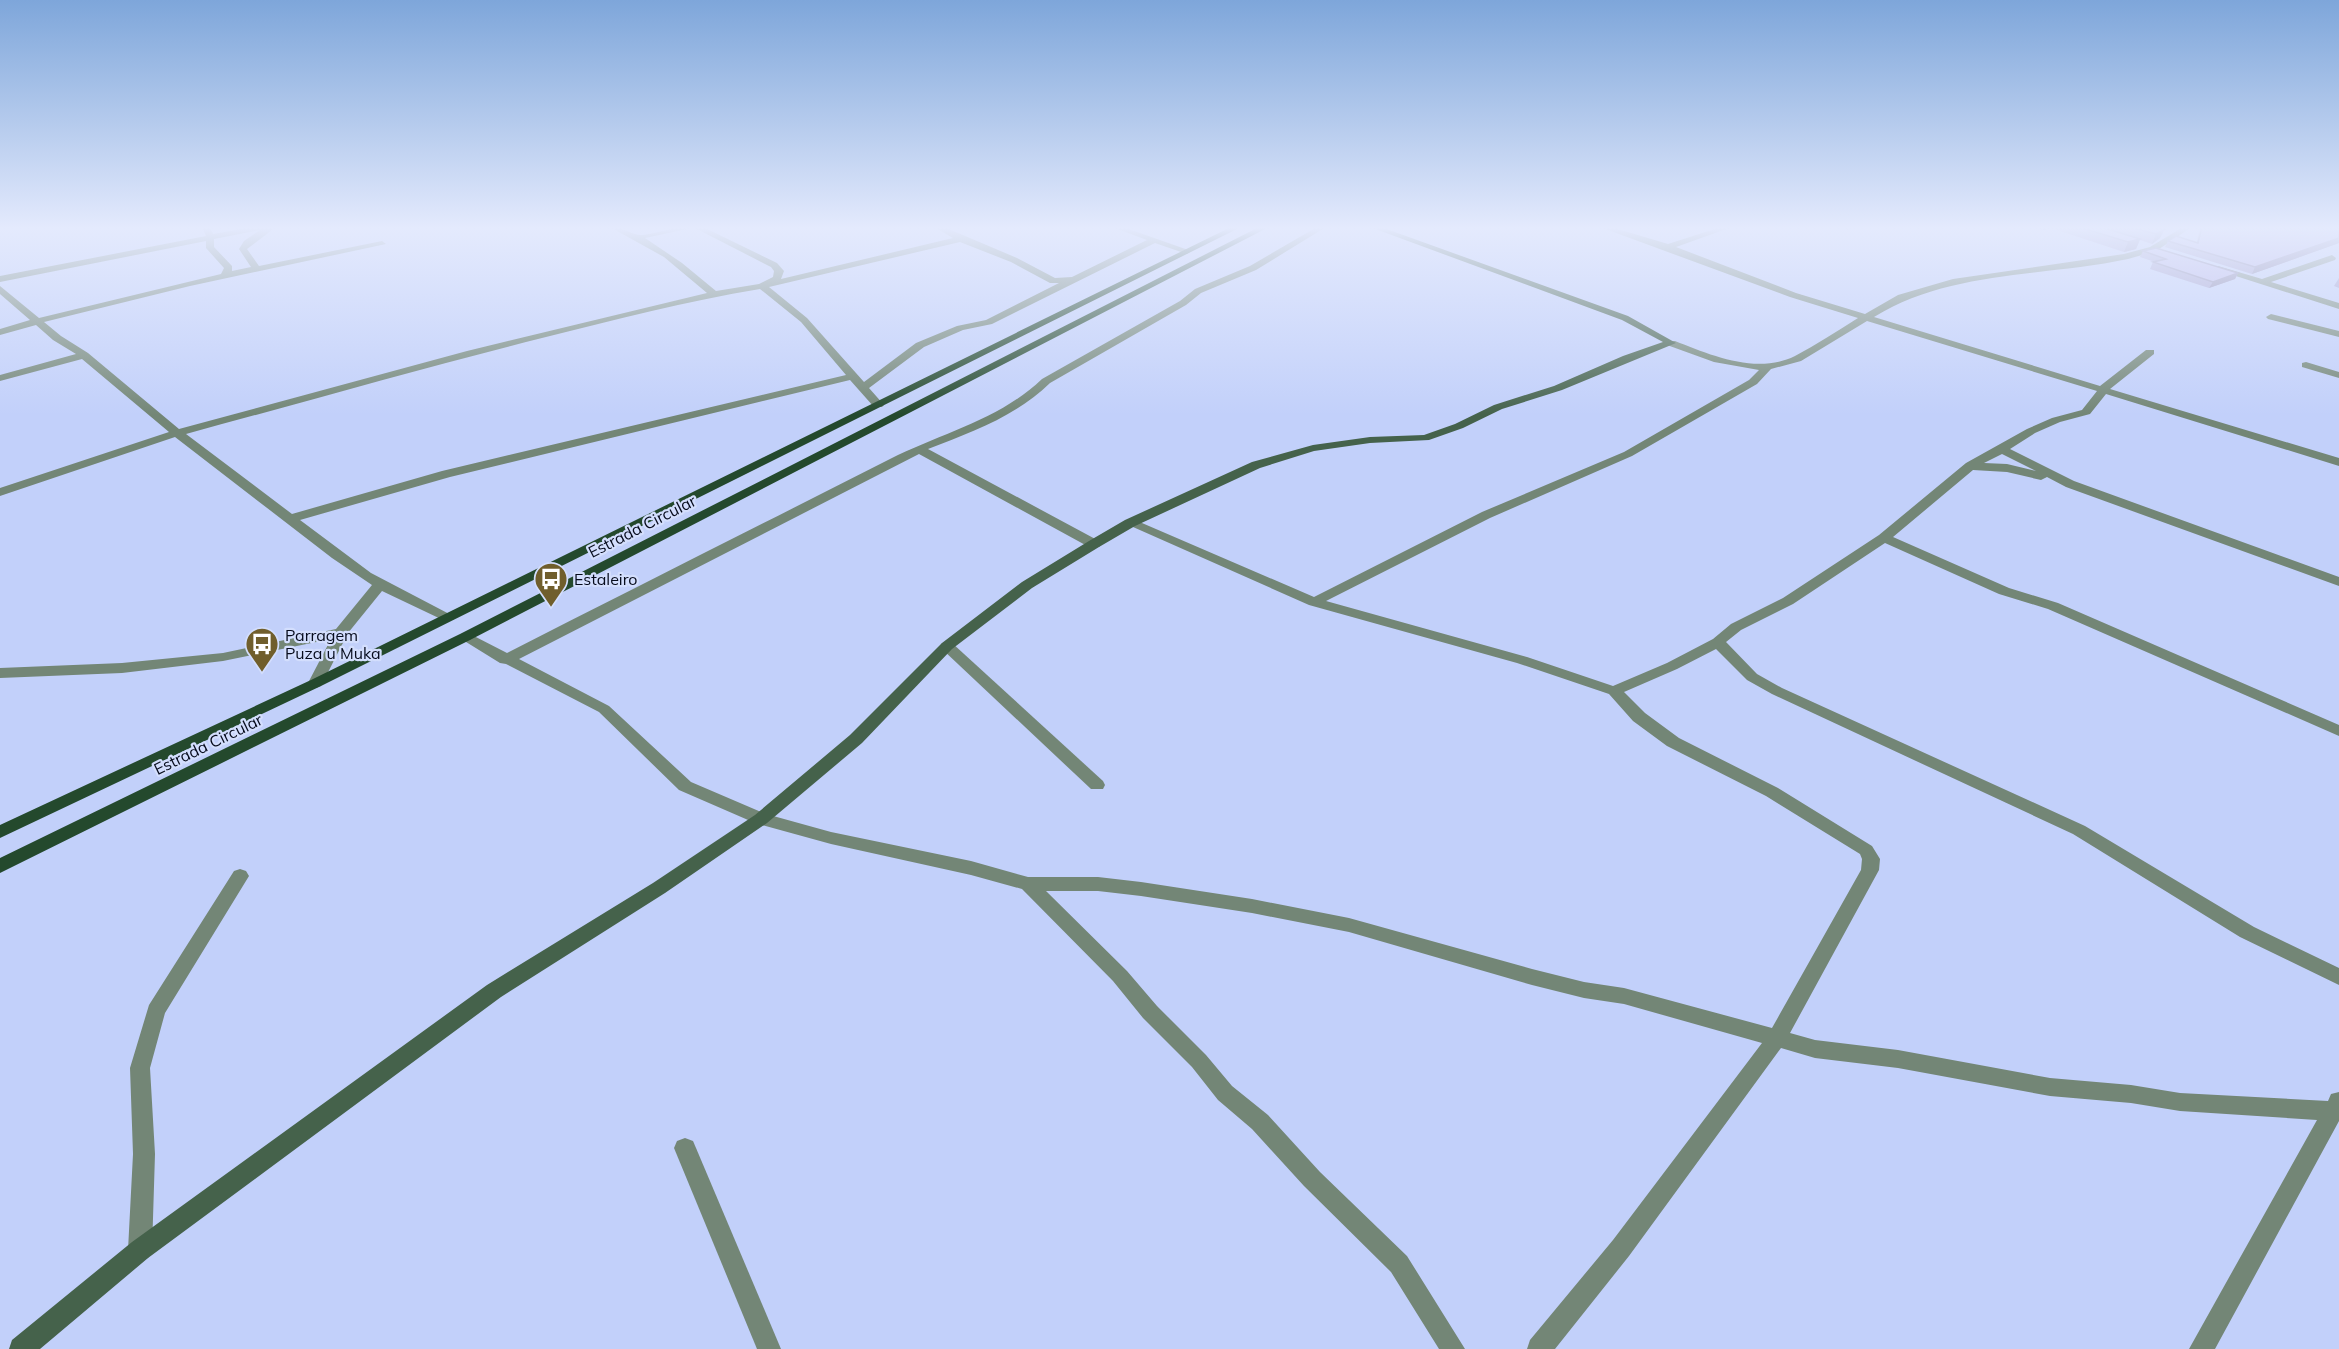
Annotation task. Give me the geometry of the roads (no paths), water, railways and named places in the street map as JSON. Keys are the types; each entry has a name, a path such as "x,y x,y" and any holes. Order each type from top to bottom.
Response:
{"main road":[{"name":"Estrada Circular","path":"0,832 316,683 1109,290"},
{"name":"Estrada Circular","path":"0,866 465,637 1142,290"}],"street":[{"path":"1,290 57,338 84,355 177,433 291,519 337,557 379,585 448,617"},
{"path":"0,332 81,308 160,290"},
{"path":"709,290 714,294"},
{"path":"0,492 177,433 471,353 738,290"},
{"path":"767,290 804,320 878,405"},
{"path":"863,388 920,345 960,328 989,322 1045,290"},
{"path":"505,660 919,449 984,424 1032,396 1046,381 1183,303 1201,290"},
{"path":"1553,290 1625,318 1671,342 1707,357 1737,365 1766,368 1797,359 1900,297 1925,290"},
{"path":"1783,290 2339,462"},
{"path":"2288,290 2339,306"},
{"path":"2271,317 2339,334"},
{"path":"21,1349 140,1250 494,991 658,888 761,819 856,739 947,646 1027,585 1094,544 1130,523 1256,465 1325,447 1370,440 1425,438 1459,426 1498,407 1558,388 1671,342"},
{"path":"1614,692 1718,642 1737,627 1788,601 1884,538 1970,466 2031,431 2056,420 2086,412 2097,401 2104,388 2150,352"},
{"path":"0,378 84,355"},
{"path":"2306,365 2339,375"},
{"path":"1314,602 1486,515 1628,454 1754,382 1766,368"},
{"path":"291,519 457,471 853,376"},
{"path":"919,449 1094,544"},
{"path":"2002,449 2070,484"},
{"path":"1970,466 2007,468 2070,484 2339,582"},
{"path":"1130,523 1314,602 1522,660 1614,692 1640,717 1673,742 1772,792 1866,850 1871,859 1870,870 1777,1038 1621,1248 1539,1349"},
{"path":"1884,538 2004,591 2053,606 2339,731"},
{"path":"316,683 341,632 379,585"},
{"path":"0,673 122,668 223,657 341,632"},
{"path":"465,637 505,660 604,709 685,786 761,819 831,838 971,868 1028,884 1098,884 1141,888 1349,925 1532,977 1584,990 1624,996 1815,1049 1898,1059 2050,1087 2131,1094 2180,1102 2336,1106 2201,1349"},
{"path":"1718,642 1752,677 1777,691 2079,830 2247,932 2339,977"},
{"path":"947,646 1097,785"},
{"path":"140,1250 144,1154 140,1068 156,1011 240,876"},
{"path":"1028,884 1120,976 1150,1012 1199,1061 1225,1093 1260,1122 1312,1179 1399,1264 1454,1349"},
{"path":"685,1148 769,1349"}],"place":[{"name":"Estaleiro","path":"551,608"},
{"name":"Parragem Puza u Muka","path":"262,673"}]}
